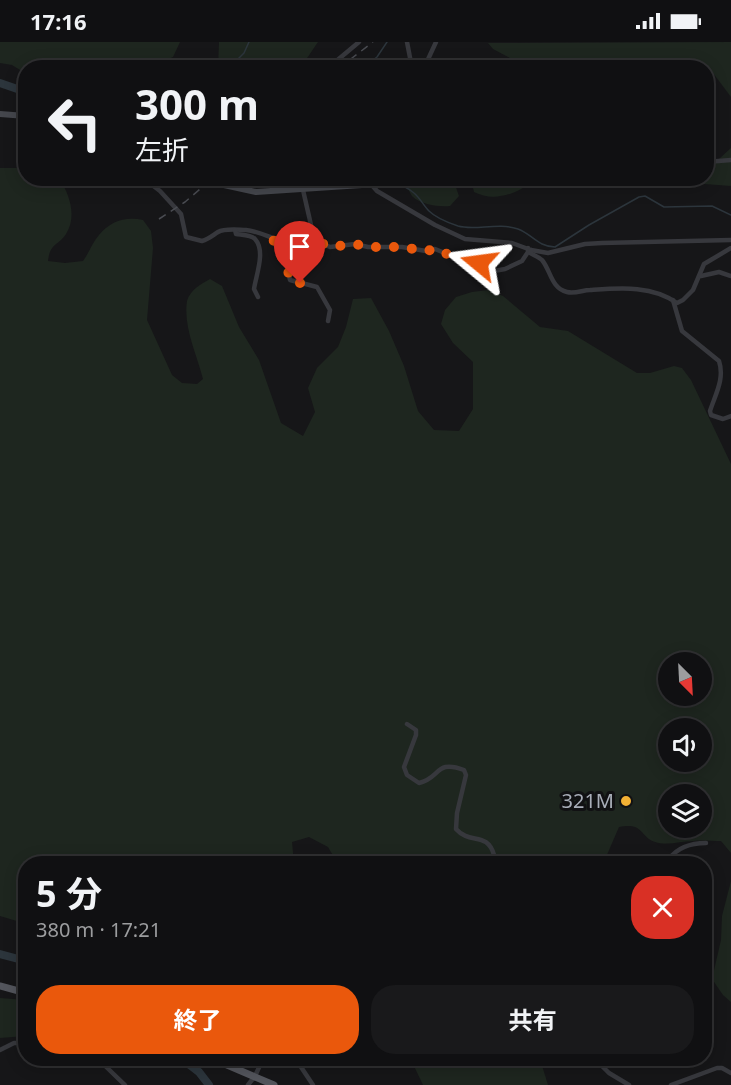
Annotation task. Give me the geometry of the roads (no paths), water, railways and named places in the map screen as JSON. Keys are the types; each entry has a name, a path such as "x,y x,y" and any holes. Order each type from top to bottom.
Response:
{"main road":[{"path":"0,986 18,991"},
{"path":"230,1066 274,1085"}],"street":[{"path":"338,60 359,42"},
{"path":"407,42 410,60"},
{"path":"428,60 436,42"},
{"path":"0,114 18,115"},
{"path":"714,161 731,160"},
{"path":"153,186 181,214 186,237 202,241 219,230 236,230 255,232 280,242 299,243 310,238 330,247 355,244 426,251 435,249 452,256 470,258 494,271 505,269 522,261 529,249"},
{"path":"230,186 256,192 350,186"},
{"path":"374,186 388,198 459,237 512,243 548,253 585,244 731,240"},
{"path":"303,190 310,225 310,238"},
{"path":"236,230 236,234 253,237 257,241 260,264 254,289 258,297"},
{"path":"258,247 272,239"},
{"path":"272,239 280,255 286,261 290,280 317,287 330,310 327,321"},
{"path":"529,249 530,253 541,259 555,284 566,292 641,289 663,293 677,303 693,290 701,276 704,264 731,248"},
{"path":"701,276 719,272 731,276"},
{"path":"673,300 682,331 719,361 721,368 717,393 710,411 711,415 723,419 731,416"},
{"path":"407,724 416,730 416,735 404,767 407,775 419,783 424,782 443,767 451,765 464,770 466,775 457,813 456,829 461,835 491,845 493,856"},
{"path":"672,856 680,849 696,843 706,843"},
{"path":"0,1050 18,1043"},
{"path":"105,1066 124,1085"},
{"path":"248,1085 260,1066"},
{"path":"302,1066 313,1085"},
{"path":"602,1066 629,1085"},
{"path":"671,1085 717,1068 731,1072"}],"waterway":[{"path":"237,60 244,53 249,42"},
{"path":"373,60 387,42"},
{"path":"0,83 18,89"},
{"path":"403,186 416,195 432,214 447,222 472,228 510,227 523,231 540,243 555,247 639,197 645,196 664,207 712,206 731,215"},
{"path":"0,954 18,959"},
{"path":"191,1066 209,1085"}],"railway":[{"path":"349,60 373,42"},
{"path":"159,219 204,186"}],"place":[{"name":"321M","path":"626,801"}]}
